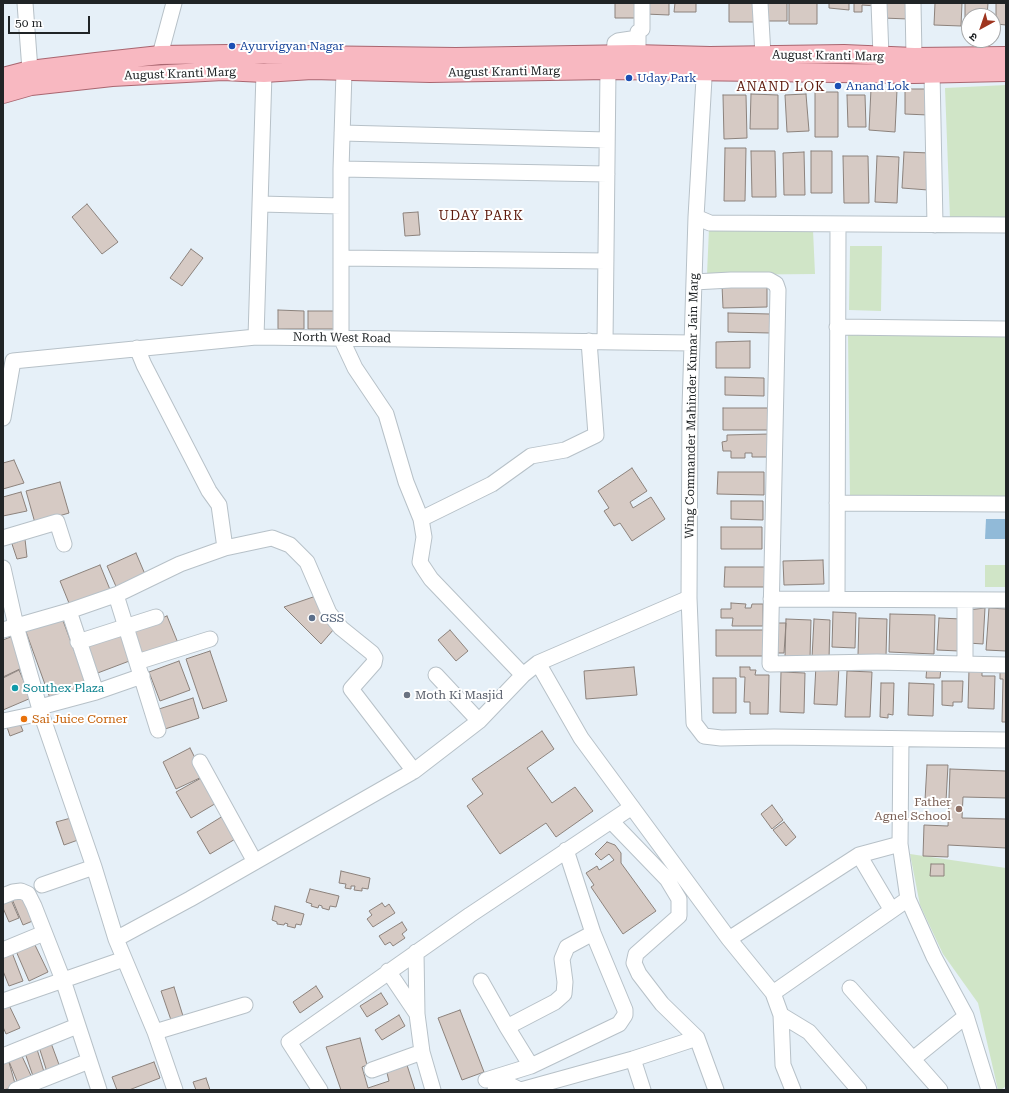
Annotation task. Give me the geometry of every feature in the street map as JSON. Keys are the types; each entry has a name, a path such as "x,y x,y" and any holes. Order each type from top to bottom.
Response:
{"main road":[{"name":"August Kranti Marg","path":"3,94 31,86 112,77 222,71 264,73 312,70 430,74 614,55 638,41 705,64 763,55 914,57 1006,56"},
{"name":"August Kranti Marg","path":"3,77 30,70 160,55 228,54 456,57 614,55 705,64 932,72 1006,72"}],"street":[{"path":"25,3 30,70"},
{"path":"160,55 174,3"},
{"path":"638,41 642,29 642,3"},
{"path":"760,3 763,55"},
{"path":"879,3 881,56"},
{"path":"914,3 914,57"},
{"path":"605,342 607,140 614,55"},
{"name":"Wing Commander Mahinder Kumar Jain Marg","path":"705,64 696,217 692,342 689,598 694,723 704,736 721,738 901,738"},
{"path":"344,72 341,169 341,338 355,368 386,414 406,482 421,519 424,538 420,562 431,579 523,675"},
{"path":"932,72 935,224"},
{"path":"256,337 264,73"},
{"path":"342,133 607,140"},
{"path":"341,169 607,174"},
{"path":"260,204 341,206"},
{"path":"696,217 710,223 1006,225"},
{"path":"837,599 838,224"},
{"path":"341,258 606,261"},
{"path":"694,282 769,280 776,284 778,290 770,664 877,662 1006,665"},
{"path":"837,327 1006,329"},
{"name":"North West Road","path":"8,362 256,337 692,342"},
{"path":"421,519 492,484 531,456 565,450 596,435 589,341"},
{"path":"138,348 147,372 209,491 219,505 225,548"},
{"path":"3,418 8,362"},
{"path":"837,503 1006,504"},
{"path":"3,538 58,522 64,544"},
{"path":"9,628 69,611 116,595 159,576 180,564 225,548 272,538 290,545 307,562 329,613 341,628 372,653 374,663 351,689 353,694 414,771"},
{"path":"3,568 9,628 41,710 94,867 116,939 120,960 155,1032 175,1090"},
{"path":"116,595 124,626 142,676 158,730"},
{"path":"116,939 414,771 479,721 523,675 538,663 689,598"},
{"path":"771,598 1006,600"},
{"path":"965,600 965,664"},
{"path":"69,611 78,642 96,692"},
{"path":"78,642 156,617"},
{"path":"137,662 210,639"},
{"path":"538,663 581,738 729,939 773,993 781,1015 781,1056 792,1090"},
{"path":"436,675 479,721"},
{"path":"3,721 41,710 142,676"},
{"path":"989,1090 966,1016 934,957 908,899 900,844 901,738 1006,740"},
{"path":"200,762 255,862"},
{"path":"320,1090 289,1042 388,971 632,807"},
{"path":"611,821 667,878 679,899 679,916 636,954 634,963 639,974 662,1004 697,1038 716,1090"},
{"path":"729,939 859,855 900,844"},
{"path":"490,1085 619,1024 625,1015 625,1010 593,933 566,850"},
{"path":"859,855 891,909"},
{"path":"42,886 94,867"},
{"path":"3,896 21,891 28,894 63,980 88,1062 99,1090"},
{"path":"773,993 891,909 908,899"},
{"path":"3,950 44,933"},
{"path":"507,1027 555,1002 564,994 565,982 562,959 567,947 593,933"},
{"path":"416,952 417,1014 422,1052 433,1090"},
{"path":"3,1001 120,960"},
{"path":"388,971 417,1014"},
{"path":"481,981 531,1066"},
{"path":"850,988 940,1090"},
{"path":"155,1032 245,1004"},
{"path":"781,1015 809,1032 859,1090"},
{"path":"913,1059 966,1016"},
{"path":"3,1056 77,1026"},
{"path":"490,1085 510,1086 524,1090 633,1059 697,1038"},
{"path":"372,1070 422,1052"},
{"path":"633,1059 643,1090"},
{"path":"16,1090 88,1062"}],"green space":[{"path":"1006,85 1006,219 950,219 945,88"},
{"path":"709,228 813,230 815,274 707,275"},
{"path":"850,246 882,246 881,311 849,310"},
{"path":"848,335 1006,336 1006,496 850,497"},
{"path":"985,565 1006,565 1006,587 985,587"},
{"path":"910,854 1006,868 1006,1086 1001,1090 998,1090 978,1003 943,954 920,905"}],"water":[{"path":"986,519 1006,519 1006,539 985,539"}],"building":[{"path":"615,3 637,3 637,18 615,18"},
{"path":"645,3 669,3 669,15 645,14"},
{"path":"675,3 696,3 696,12 674,12"},
{"path":"729,3 756,3 756,22 729,22"},
{"path":"764,3 787,3 787,21 764,21"},
{"path":"789,3 817,3 817,24 789,24"},
{"path":"829,3 849,3 849,10 829,8"},
{"path":"854,3 876,3 876,6 862,5 862,12 854,12"},
{"path":"884,3 908,3 908,19 883,18"},
{"path":"935,3 962,3 961,26 934,25"},
{"path":"965,3 988,3 988,8 965,8"},
{"path":"996,3 1006,3 1006,25 1001,24 1001,8 996,8"},
{"path":"871,89 897,90 895,132 869,130"},
{"path":"905,89 929,89 928,115 905,114"},
{"path":"815,92 838,92 838,137 815,137"},
{"path":"751,94 778,95 778,129 750,129"},
{"path":"806,94 809,131 787,132 785,95"},
{"path":"723,95 746,95 747,138 724,139"},
{"path":"847,95 865,95 866,127 848,127"},
{"path":"725,148 746,148 745,201 724,201"},
{"path":"751,151 775,151 776,197 752,197"},
{"path":"811,151 832,151 832,193 811,193"},
{"path":"804,152 805,195 784,195 783,153"},
{"path":"904,152 930,153 928,190 902,188"},
{"path":"843,156 868,156 869,203 844,203"},
{"path":"877,156 899,157 897,203 875,202"},
{"path":"87,204 118,242 102,254 72,217"},
{"path":"418,212 420,235 405,236 403,213"},
{"path":"191,249 203,258 182,286 170,278"},
{"path":"767,284 767,307 723,308 722,285"},
{"path":"278,310 304,311 304,329 278,329"},
{"path":"308,311 334,311 334,329 308,329"},
{"path":"728,313 770,314 770,333 728,332"},
{"path":"750,341 750,368 716,368 716,342"},
{"path":"725,377 764,378 764,396 725,395"},
{"path":"723,408 770,408 770,430 723,430"},
{"path":"770,434 771,457 752,457 752,453 745,453 745,458 731,458 731,451 723,451 722,442 727,441 727,435"},
{"path":"14,460 24,483 3,489 3,463"},
{"path":"632,468 647,491 630,502 633,508 651,497 665,519 632,541 620,523 614,526 604,511 609,508 598,491"},
{"path":"718,472 764,472 764,495 717,494"},
{"path":"60,482 69,513 35,523 26,491"},
{"path":"21,492 27,511 3,516 3,497"},
{"path":"731,501 763,501 763,520 731,519"},
{"path":"721,527 762,527 762,549 721,549"},
{"path":"25,539 27,557 17,559 12,544"},
{"path":"136,553 147,579 118,591 107,566"},
{"path":"823,560 824,584 784,585 783,561"},
{"path":"100,565 111,592 71,608 60,581"},
{"path":"725,567 770,567 769,587 724,587"},
{"name":"GSS","path":"319,595 334,629 321,644 284,607"},
{"path":"731,603 746,604 745,608 751,608 752,604 763,604 763,626 732,626 733,618 721,618 721,609 731,609"},
{"path":"985,608 983,644 968,643 968,610"},
{"path":"989,608 1006,609 1006,651 986,650"},
{"path":"833,612 856,613 855,648 832,647"},
{"path":"890,614 935,615 934,654 889,652"},
{"path":"167,616 178,643 141,657 131,630"},
{"path":"62,618 87,685 51,701 25,629"},
{"path":"859,618 887,619 886,656 858,655"},
{"path":"939,618 961,619 959,651 937,650"},
{"path":"786,619 811,620 810,658 785,657"},
{"path":"814,619 830,620 829,659 812,658"},
{"path":"774,623 786,623 784,653 773,653"},
{"path":"121,629 132,660 95,674 83,643"},
{"path":"450,630 468,651 456,661 438,640"},
{"path":"716,630 768,630 768,656 716,656"},
{"path":"13,636 24,667 3,677 3,640"},
{"path":"210,651 227,701 203,709 186,659"},
{"path":"179,661 190,690 160,701 149,672"},
{"path":"816,665 839,666 837,705 814,704"},
{"path":"927,666 941,667 940,678 926,678"},
{"path":"634,667 637,695 586,699 584,671"},
{"path":"740,667 750,667 750,670 756,670 755,675 769,675 768,714 750,714 750,702 744,702 745,677 740,677"},
{"path":"1000,668 1006,669 1006,722 1002,722 1003,679 1000,679"},
{"path":"969,669 982,670 982,676 995,676 994,709 968,708"},
{"name":"Southex Plaza","path":"19,670 31,698 3,710 3,678"},
{"path":"847,671 872,672 870,717 845,717"},
{"path":"781,672 805,673 804,713 780,712"},
{"path":"713,678 736,678 736,713 713,713"},
{"path":"942,681 963,681 962,702 953,702 953,706 942,705"},
{"path":"881,683 894,683 893,715 888,714 888,718 880,717"},
{"path":"909,683 934,684 933,716 908,715"},
{"path":"193,698 199,718 165,729 159,709"},
{"path":"18,719 23,731 10,736 6,724"},
{"path":"542,731 554,749 527,768 552,803 575,787 593,811 556,837 546,823 500,854 467,806 483,794 472,779"},
{"path":"190,748 204,776 176,789 163,762"},
{"path":"927,765 948,765 946,801 925,800"},
{"path":"950,769 1006,771 1006,798 963,797 962,818 1006,819 1006,848 948,845 948,857 923,856 924,825 948,826"},
{"path":"203,777 218,802 191,818 176,792"},
{"path":"772,805 783,820 772,829 761,814"},
{"path":"223,816 237,838 210,854 197,832"},
{"path":"71,818 78,840 64,845 56,822"},
{"path":"784,822 796,837 786,846 773,830"},
{"path":"607,842 615,845 621,853 621,863 656,911 623,934 591,887 594,885 586,873 597,866 599,870 614,860 609,854 601,860 595,854"},
{"path":"931,864 944,864 944,876 930,876"},
{"path":"341,871 370,878 368,889 362,888 362,891 354,890 355,886 351,886 351,889 345,888 346,884 339,883"},
{"path":"310,889 339,896 336,907 330,906 329,910 322,908 322,906 319,905 318,908 311,906 312,904 306,902"},
{"path":"24,894 35,920 23,925 12,899"},
{"path":"9,895 19,918 9,922 3,908 3,897"},
{"path":"382,903 385,907 389,904 395,913 373,927 367,919 372,915 369,911"},
{"path":"275,906 304,914 301,925 296,924 295,928 287,926 288,924 285,923 284,925 277,924 277,922 272,920"},
{"path":"402,922 407,930 402,934 405,938 393,946 390,942 385,945 379,936"},
{"path":"34,943 48,972 29,981 16,951"},
{"path":"11,950 23,981 9,986 3,971 3,952"},
{"path":"316,986 323,997 300,1013 293,1002"},
{"path":"174,987 183,1016 171,1020 161,991"},
{"path":"381,993 388,1004 367,1017 360,1006"},
{"path":"7,1001 20,1028 6,1034 3,1027 3,1003"},
{"path":"460,1010 484,1072 462,1080 438,1018"},
{"path":"399,1015 405,1026 382,1040 375,1030"},
{"path":"360,1038 367,1065 362,1067 368,1088 389,1081 386,1069 406,1062 415,1090 341,1090 326,1047"},
{"path":"51,1043 61,1070 48,1075 39,1047"},
{"path":"36,1046 45,1075 34,1079 24,1050"},
{"path":"21,1054 33,1080 19,1086 8,1059"},
{"path":"8,1059 16,1087 3,1090 3,1061"},
{"path":"154,1062 160,1078 129,1090 117,1090 112,1077"},
{"path":"206,1078 210,1090 196,1090 193,1082"}],"place":[{"name":"Ayurvigyan Nagar","path":"232,46"},
{"name":"Uday Park","path":"629,78"},
{"name":"Anand Lok","path":"838,86"},
{"name":"GSS","path":"312,618"},
{"name":"Southex Plaza","path":"15,688"},
{"name":"Moth Ki Masjid","path":"407,695"},
{"name":"Sai Juice Corner","path":"24,719"},
{"name":"Father Agnel School","path":"959,809"}],"district":[{"name":"ANAND LOK","path":"781,87"},
{"name":"UDAY PARK","path":"481,216"}]}
